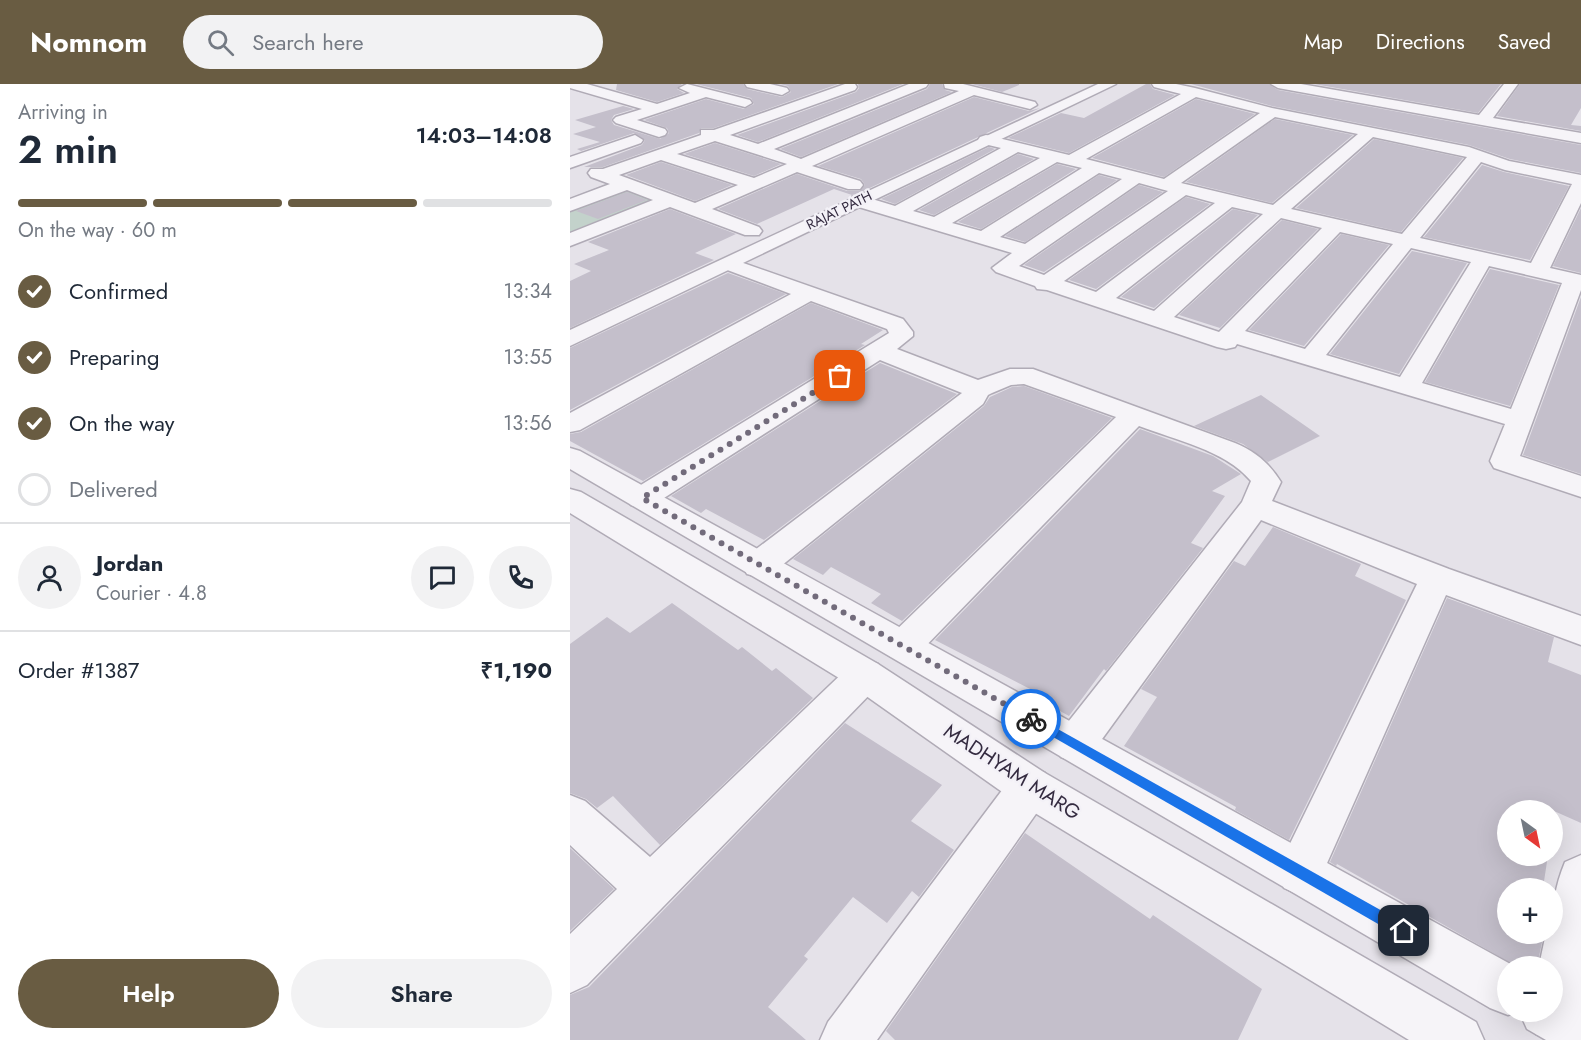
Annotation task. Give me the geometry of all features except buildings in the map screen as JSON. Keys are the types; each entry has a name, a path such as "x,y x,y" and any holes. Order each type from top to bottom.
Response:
{"street":[{"path":"571,84 656,108"},
{"path":"672,84 745,103"},
{"path":"752,84 782,91"},
{"path":"723,110 802,84"},
{"path":"834,84 887,97"},
{"path":"756,150 921,84"},
{"path":"945,84 1030,105"},
{"name":"RAJAT PATH","path":"570,339 731,252 857,193 1076,84"},
{"name":"RAJAT PATH","path":"828,197 857,193 986,140 1109,84"},
{"path":"1159,84 1195,92 1212,99 1478,155 1505,165 1581,182 1538,271"},
{"path":"1278,84 1316,87 1581,138"},
{"path":"1483,120 1511,84"},
{"path":"604,176 850,87"},
{"path":"571,163 695,210 972,91"},
{"path":"581,99 603,92"},
{"path":"938,223 1195,92"},
{"path":"571,163 664,130 616,119 706,93"},
{"path":"1046,284 1272,112"},
{"path":"688,128 790,159 796,163 795,166 898,212 1027,251"},
{"path":"1157,320 1371,131"},
{"path":"986,140 1229,201 1577,280 1504,461 1581,487"},
{"path":"588,141 610,149"},
{"path":"898,212 1016,147"},
{"path":"662,155 754,184"},
{"path":"1310,358 1478,155"},
{"path":"984,238 1096,167"},
{"path":"1136,177 1003,268 1226,342 1229,334 1335,225"},
{"path":"570,205 627,184"},
{"path":"570,240 671,200"},
{"path":"1098,301 1229,201"},
{"name":"RAJAT PATH","path":"695,210 758,229 731,252"},
{"path":"642,498 901,336 901,332 894,324 810,293 731,252"},
{"path":"1407,387 1483,259"},
{"path":"570,424 810,293"},
{"path":"1229,334 1520,420"},
{"path":"879,351 968,385 975,391"},
{"path":"975,391 1011,376 1033,377 1218,446 1245,459 1260,470 1266,482 1255,506 1075,744"},
{"path":"759,565 974,398 975,391"},
{"path":"903,646 1134,415"},
{"path":"570,457 1497,984"},
{"name":"MADHYAM MARG","path":"570,499 865,675 1029,787 1458,1040"},
{"path":"1255,506 1437,578 1581,631"},
{"path":"1300,872 1437,578"},
{"path":"570,968 865,675"},
{"path":"846,1040 1029,787"},
{"path":"570,816 650,888"},
{"path":"1563,999 1581,878"}],"shaded area":[{"path":"617,180 667,199 570,238 570,198"}],"way so far":[{"path":"840,376 642,498 1031,719"}],"route":[{"path":"1031,719 1404,931"}]}
